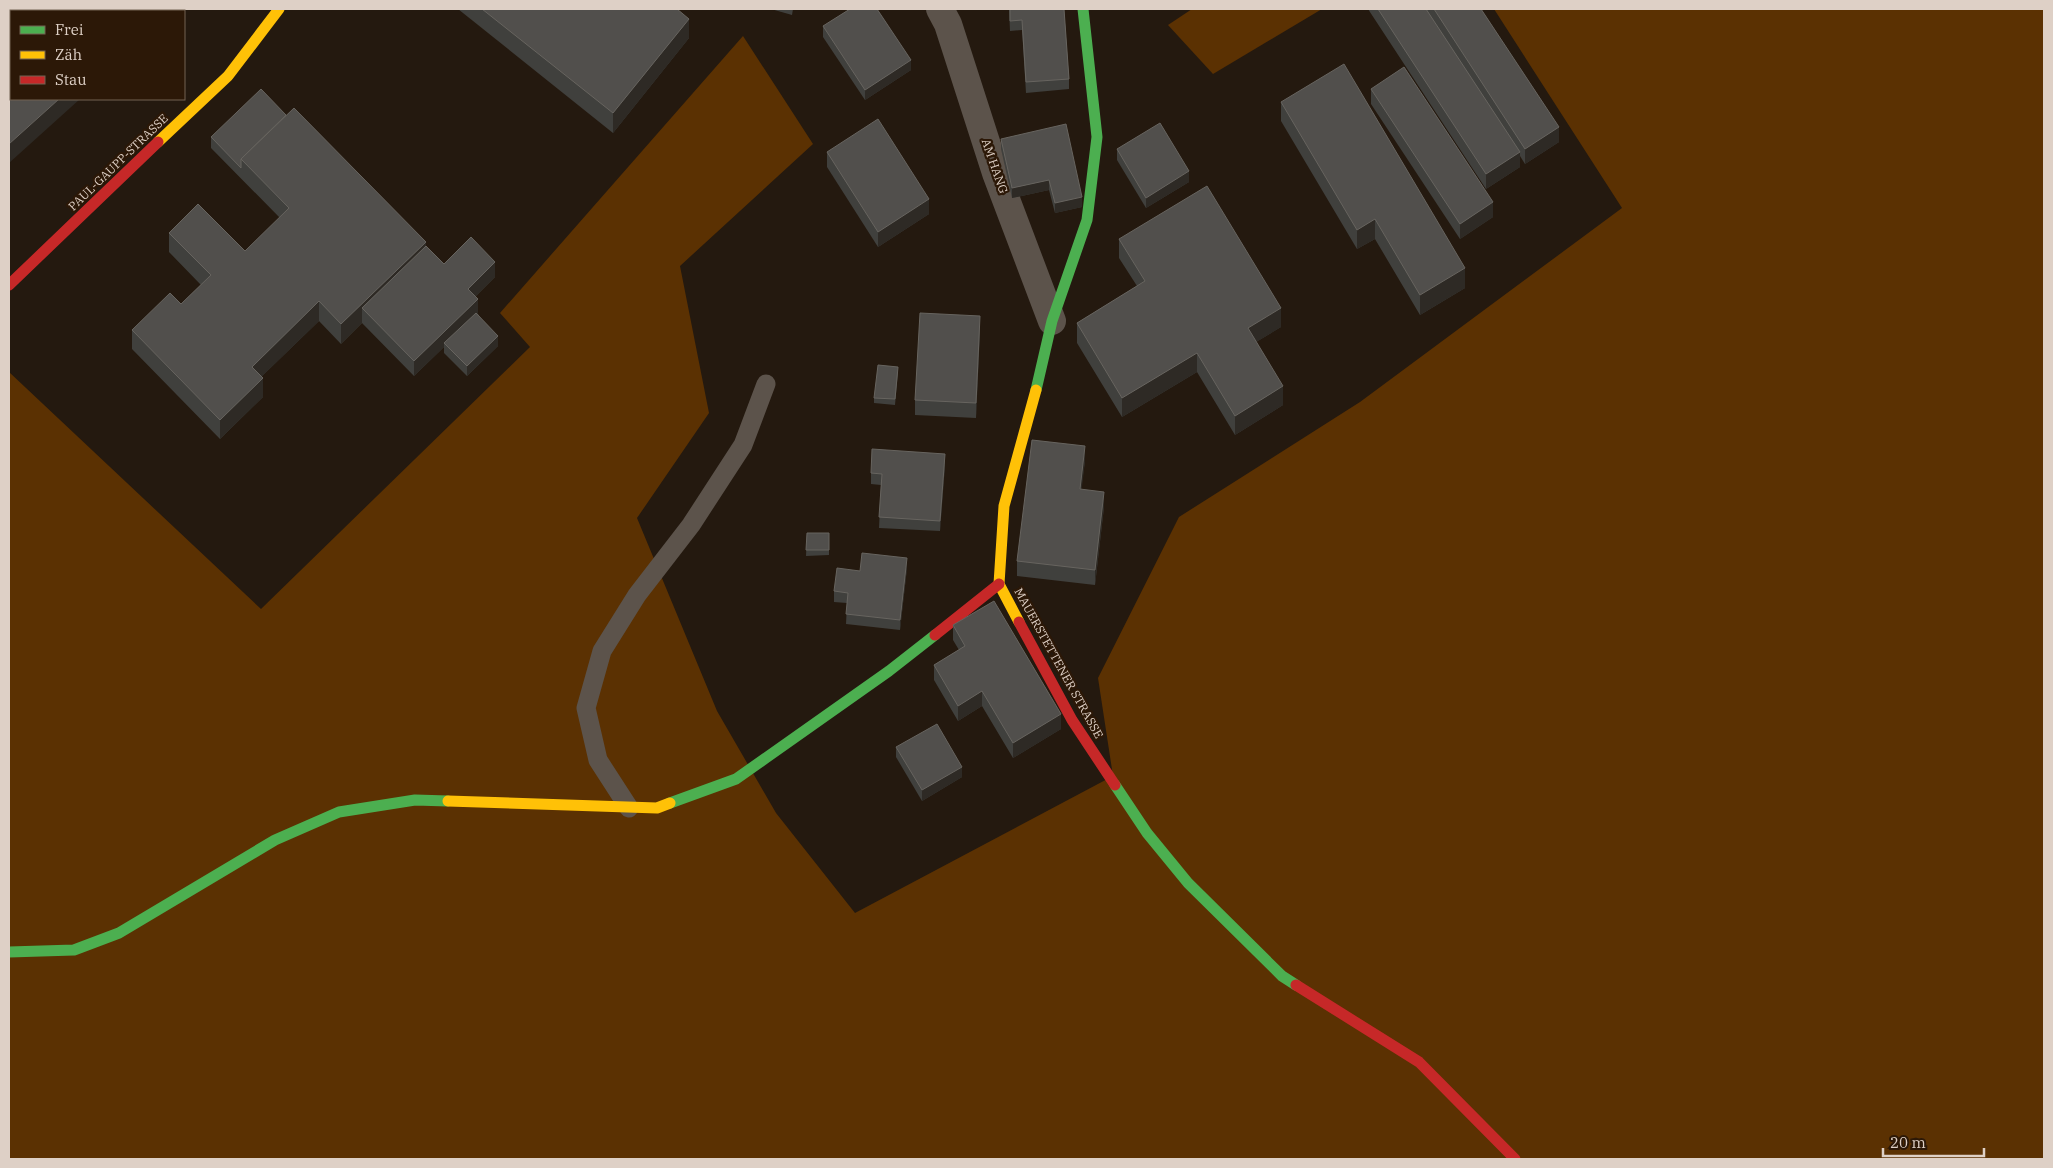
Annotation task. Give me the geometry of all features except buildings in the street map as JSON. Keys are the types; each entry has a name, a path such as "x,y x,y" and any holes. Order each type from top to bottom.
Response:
{"street":[{"name":"PAUL-GAUPP-STRASSE","path":"9,285 228,76 278,14 279,9"},
{"name":"AM HANG","path":"940,9 948,24 996,173 1052,322"},
{"name":"MAUERSTETTENER STRASSE","path":"1083,9 1097,137 1087,220 1052,322 1040,377 1004,506 999,584 1077,728 1147,833 1188,884 1282,976 1420,1062 1515,1159"},
{"path":"9,952 74,950 119,934 275,840 339,812 415,800 657,808 736,779 889,671 999,584"}],"lane":[{"path":"629,808 598,760 586,708 602,652 637,595 691,525 743,444 766,384"}],"shaded area":[{"path":"1192,9 1322,9 1213,74 1168,25"},
{"path":"1494,9 2044,9 2044,1159 9,1159 9,372 261,609 530,347 500,313 743,36 813,144 680,266 709,413 637,518 717,711 776,813 855,913 1113,776 1098,678 1179,517 1360,402 1622,208"}],"traffic: fast":[{"path":"1036,390 1052,321 1087,220 1097,137 1083,9"},
{"path":"670,803 736,779 889,671 935,635"},
{"path":"1115,785 1147,833 1188,883 1282,976 1296,985"},
{"path":"9,952 74,950 119,933 275,840 339,812 415,800 448,801"}],"traffic: slow":[{"path":"158,142 228,76 279,9"},
{"path":"1019,622 999,584 1004,506 1036,390"},
{"path":"448,801 657,808 670,803"}],"traffic: jam":[{"path":"9,285 158,142"},
{"path":"935,635 999,584"},
{"path":"1019,622 1072,720 1115,785"},
{"path":"1296,985 1419,1062 1515,1159"}]}
